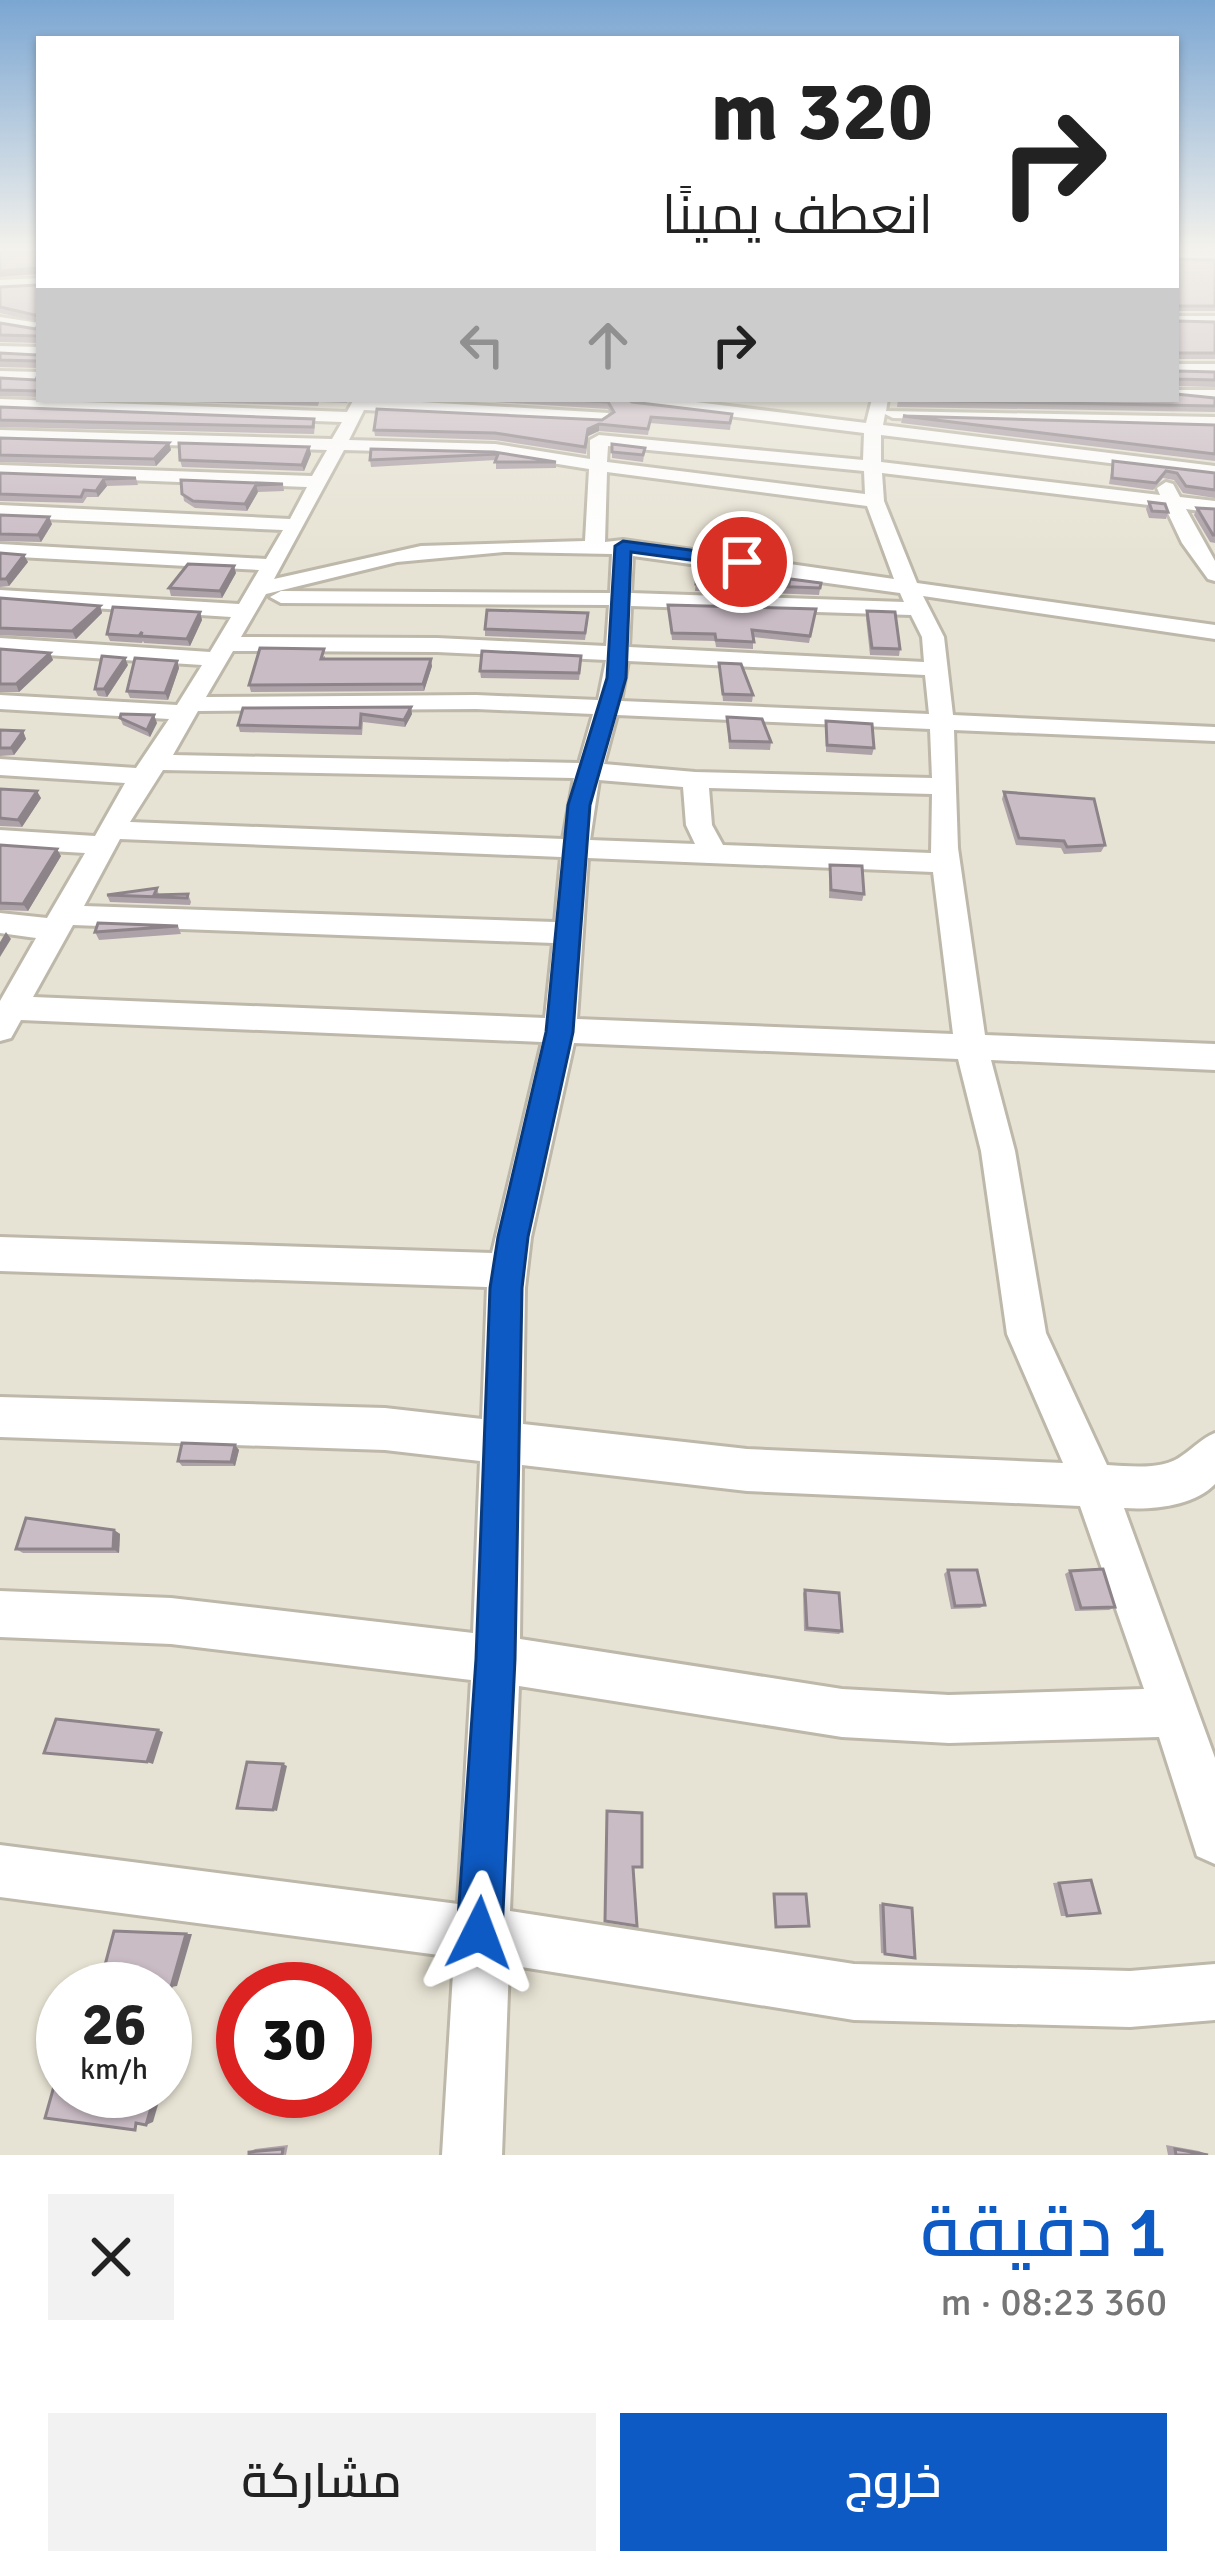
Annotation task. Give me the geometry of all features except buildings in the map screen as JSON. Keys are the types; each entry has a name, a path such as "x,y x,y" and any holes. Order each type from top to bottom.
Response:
{"street":[{"path":"1179,369 1215,369"},
{"path":"0,376 36,377"},
{"path":"1179,395 1215,395"},
{"path":"681,402 878,414 1215,422"},
{"path":"1116,402 1174,502 1192,543 1215,575"},
{"path":"0,538 11,512 56,472 97,403"},
{"path":"0,404 604,408 596,463 595,545"},
{"path":"358,407 296,525 4,1022 560,1032 1215,1057"},
{"path":"878,414 1215,471"},
{"path":"878,414 871,468 875,500 933,637 946,863 971,1046 998,1151 1027,1334 1095,1487 1176,1712 1215,1838"},
{"path":"0,435 495,449 713,484 875,500"},
{"path":"599,440 1215,507"},
{"path":"0,470 319,482"},
{"path":"11,512 296,525"},
{"path":"252,600 428,551 595,545 915,598 1215,632"},
{"path":"472,2155 479,1933 496,1659 508,1271 560,1032 572,848 619,653 623,546"},
{"path":"0,550 272,565"},
{"path":"0,596 915,598"},
{"path":"0,645 619,653 935,669"},
{"path":"0,702 186,709 374,700 1215,734"},
{"path":"0,767 590,771 695,780 945,786"},
{"path":"695,780 699,825 712,851"},
{"path":"0,839 712,851 946,863"},
{"path":"0,923 569,933"},
{"path":"0,1254 508,1271"},
{"path":"0,1417 385,1429 747,1470 1095,1487 1166,1486 1192,1477 1215,1454"},
{"path":"0,1615 171,1621 496,1659 842,1713 950,1719 1176,1712"},
{"path":"0,1871 479,1933 854,1992 957,1999 1130,2000 1215,1992"}],"route":[{"path":"479,1933 496,1659 506,1288 513,1237 560,1032 579,805 616,678 623,546 742,562"}]}
